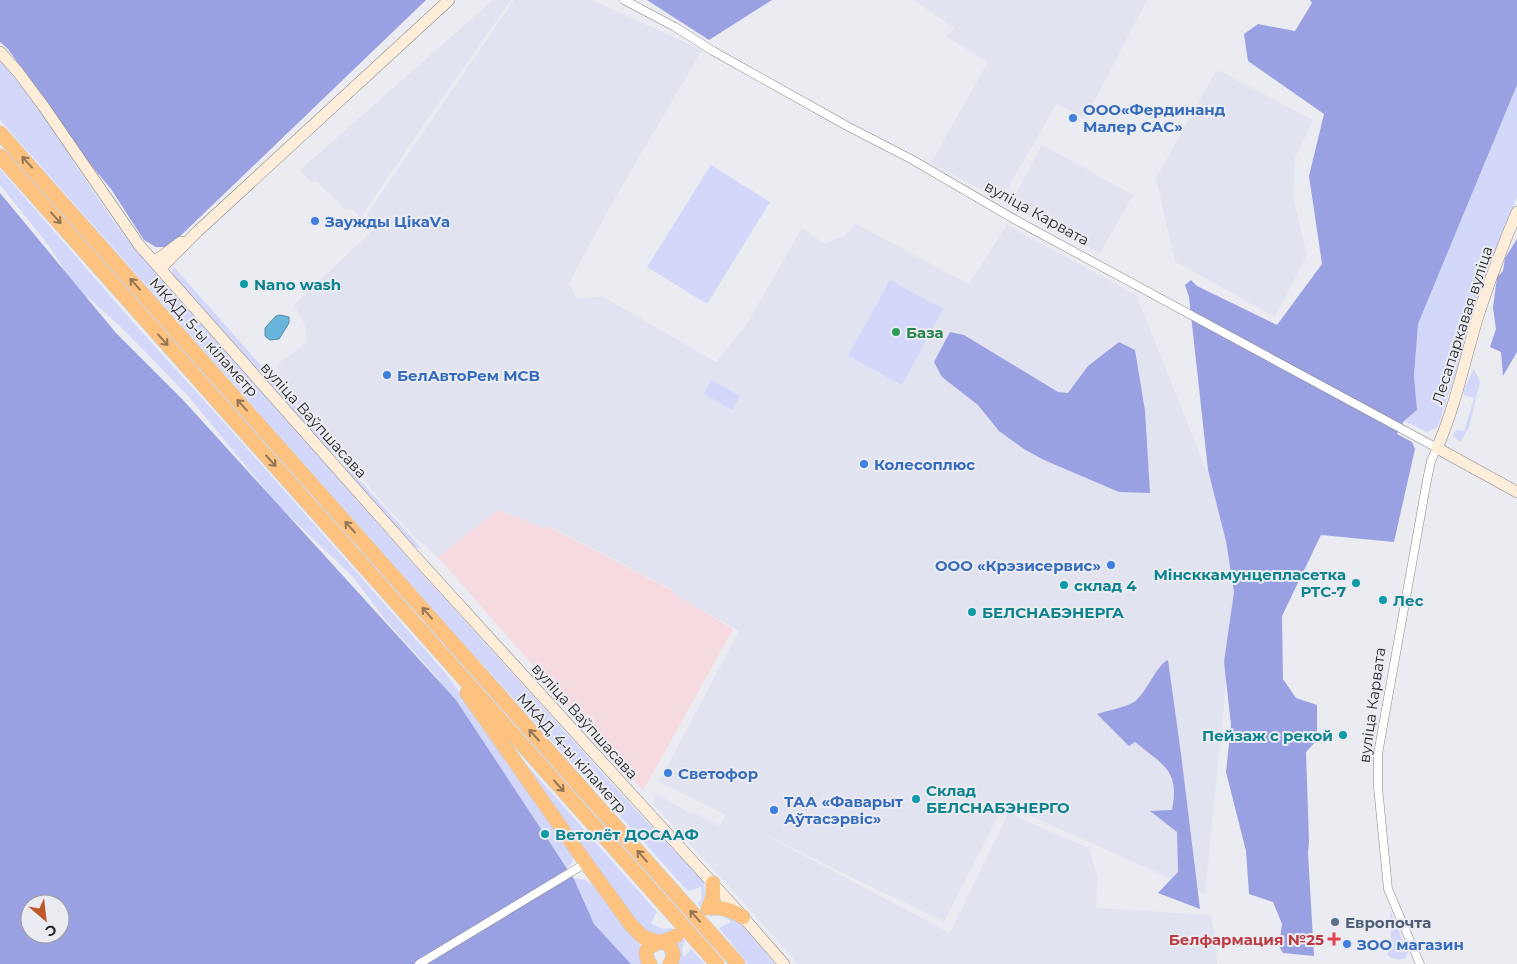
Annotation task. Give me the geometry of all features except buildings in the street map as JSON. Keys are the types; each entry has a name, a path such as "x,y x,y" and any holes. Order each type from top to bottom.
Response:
{"highway":[{"name":"МКАД, 5-ы кіламетр","path":"0,133 383,563"},
{"name":"МКАД, 4-ы кіламетр","path":"0,156 717,964"},
{"name":"МКАД, 4-ы кіламетр","path":"383,563 738,964"},
{"path":"434,644 586,863 635,929 643,937 665,944 673,955 670,964"},
{"path":"708,908 713,897 713,884"},
{"path":"708,908 723,895"},
{"path":"708,908 725,908 743,917"},
{"path":"635,929 648,958"},
{"path":"648,958 653,944 665,944"}],"main road":[{"path":"157,266 198,231 450,0"},
{"name":"вуліца Ваўпшасава","path":"0,52 36,94 139,245 157,266 422,564 784,964"},
{"name":"Лесапаркавая вуліца","path":"1437,448 1443,435 1490,280 1517,212"},
{"name":"вуліца Карвата","path":"1437,448 1517,492"}],"street":[{"name":"вуліца Карвата","path":"624,0 1021,222 1437,448 1426,480 1378,754 1378,787 1388,889 1420,964"},
{"path":"420,964 586,863"}],"shaded area":[{"path":"0,0 426,0 174,242 165,247 156,247 144,240 111,189 81,153 8,49 0,42"},
{"path":"493,0 511,0 361,217 353,210 346,210 317,182 311,182 300,170"},
{"path":"514,0 592,0 702,50 611,205 569,283 577,299 602,296 716,362 747,324 802,228 824,244 844,236 856,224 969,284 1007,225 1136,295 1239,552 1205,894 1004,804 944,922 754,829 950,933 1009,812 1089,848 1097,876 1096,908 1210,915 1215,934 1217,964 798,964 652,803 657,794 691,814 693,812 720,826 726,815 659,782 739,631 677,596 670,588 578,541 548,526 543,528 499,510 438,557 419,541 383,503 348,461 330,432 281,378 276,366 307,342 305,325 294,305 374,229 365,217"},
{"path":"647,0 772,0 709,40"},
{"path":"914,0 1147,0 1085,119 1057,103 1001,200 931,163 988,62 947,37 954,28"},
{"path":"1310,0 1517,0 1517,85 1418,324 1414,376 1417,410 1404,421 1397,434 1412,442 1415,449 1394,542 1321,535 1282,616 1283,679 1296,698 1317,705 1317,740 1306,752 1308,853 1314,956 1283,953 1279,946 1282,924 1273,902 1249,894 1246,851 1226,772 1231,725 1224,662 1234,592 1226,541 1208,470 1189,297 1185,285 1191,280 1197,286 1277,325 1322,264 1309,176 1324,114 1248,61 1244,34 1258,24 1295,31 1312,3"},
{"path":"0,61 37,108 104,207 140,254 417,568 634,808 704,882 705,896 700,906 698,904 702,897 701,887 688,891 463,643 0,120"},
{"path":"1220,71 1313,120 1295,158 1293,196 1307,255 1275,317 1175,261 1156,178 1215,73"},
{"path":"1517,85 1517,197 1475,307 1438,427 1427,432 1404,421 1417,410 1414,376 1418,324"},
{"path":"1042,145 1133,195 1100,253 1010,205"},
{"path":"711,165 770,202 707,304 647,267"},
{"path":"0,169 139,329 442,669 477,715 572,852 573,857 569,866 567,867 435,675 387,622 353,577 279,506 188,396 125,331 81,291 67,274 49,246 0,185"},
{"path":"0,193 116,333 183,400 456,700 574,879 594,924 631,964 0,964"},
{"path":"1517,239 1517,352 1503,376 1501,352 1490,347 1496,329 1493,308 1497,277 1503,271 1505,258"},
{"path":"173,266 265,370 257,371 177,282 172,272"},
{"name":"База","path":"890,280 943,309 902,385 848,356"},
{"path":"276,316 289,317 289,323 279,339 270,340 265,336 265,328"},
{"path":"950,332 964,335 1058,392 1068,393 1088,366 1119,342 1135,350 1145,411 1150,493 1119,492 1044,460 1024,449 999,431 978,405 942,377 934,362"},
{"path":"1474,369 1480,382 1469,427 1460,442 1452,435 1456,430 1464,431 1474,398 1464,395 1463,391"},
{"path":"274,372 346,451 340,453 271,373"},
{"path":"268,375 337,454 330,452 265,379"},
{"path":"711,380 740,396 732,410 704,394"},
{"path":"345,464 422,549 412,546 346,472"},
{"path":"498,510 543,528 547,526 670,589 677,596 733,629 643,791 438,557"},
{"path":"1168,660 1200,909 1158,893 1178,872 1177,832 1150,811 1172,810 1174,786 1171,777 1154,757 1135,742 1129,746 1097,714 1134,702 1143,693 1160,667"},
{"path":"528,766 657,912 651,923 662,929 671,928 673,930 664,934 656,934 640,925 540,788"},
{"path":"574,879 592,884 642,948 648,964 631,964 594,924"},
{"path":"1390,910 1408,953 1403,959 1395,959 1387,954 1391,949"},
{"path":"712,912 737,919 775,964 748,964 719,928 731,922 721,916 710,917 708,914"},
{"path":"682,938 685,941 682,950 684,957 691,949 705,964 675,964 676,946"}],"place":[{"name":"ООО«Фердинанд Малер САС»","path":"1073,118"},
{"name":"Заужды ЦікаVа","path":"315,221"},
{"name":"Nano wash","path":"244,284"},
{"name":"База","path":"896,332"},
{"name":"БелАвтоРем MCB","path":"387,375"},
{"name":"Колесоплюс","path":"864,464"},
{"name":"ООО «Крэзисервис»","path":"1111,565"},
{"name":"Мінсккамунцепласетка РТС-7","path":"1356,583"},
{"name":"склад 4","path":"1064,585"},
{"name":"Лес","path":"1383,600"},
{"name":"БЕЛСНАБЭНЕРГА","path":"972,612"},
{"name":"Пейзаж с рекой","path":"1343,735"},
{"name":"Светофор","path":"668,773"},
{"name":"Склад БЕЛСНАБЭНЕРГО","path":"916,799"},
{"name":"ТАА «Фаварыт Аўтасэрвіс»","path":"774,810"},
{"name":"Ветолёт ДОСААФ","path":"545,834"},
{"name":"Европочта","path":"1335,922"},
{"name":"Белфармация №25","path":"1334,939"},
{"name":"ЗОО магазин","path":"1347,944"}]}
